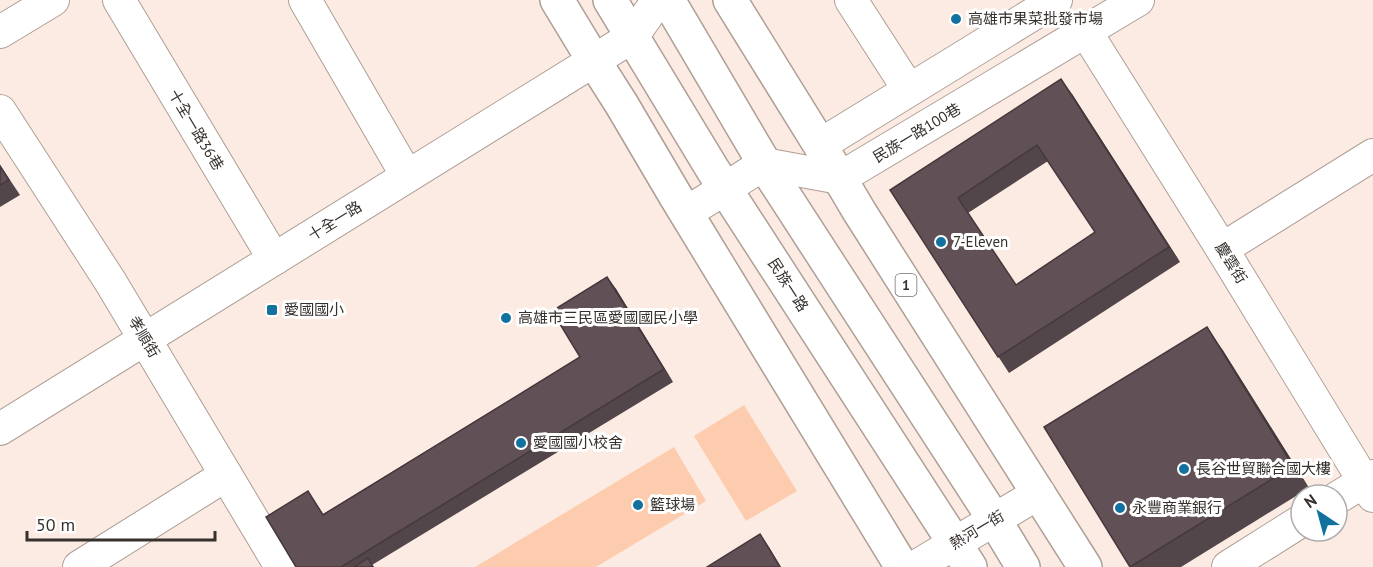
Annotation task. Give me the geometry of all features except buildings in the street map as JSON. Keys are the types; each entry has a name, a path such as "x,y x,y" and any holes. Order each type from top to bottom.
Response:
{"main road":[{"path":"557,0 902,567"},
{"name":"民族一路","path":"610,0 725,188 963,555"},
{"path":"668,0 764,164 1023,567"},
{"name":"1","path":"730,0 859,211 1085,567"}],"street":[{"path":"0,32 52,0"},
{"name":"十全一路36巷","path":"119,0 274,259"},
{"path":"305,0 407,176"},
{"name":"十全一路","path":"1,427 632,37 658,0"},
{"path":"851,0 909,90"},
{"path":"820,145 1056,0"},
{"name":"民族一路100巷","path":"840,178 1138,0"},
{"name":"慶雲街","path":"1086,32 1370,484"},
{"name":"孝順街","path":"0,111 110,281 281,567"},
{"path":"1222,249 1373,155"},
{"path":"686,213 764,164 840,178"},
{"path":"79,567 226,475"},
{"path":"1349,493 1370,484"},
{"name":"熱河一街","path":"915,567 963,555 993,519 1039,493"},
{"path":"1228,567 1289,529"}],"shaded area":[{"name":"籃球場","path":"744,405 797,491 746,521 694,436"},
{"name":"籃球場","path":"674,447 706,501 596,567 475,567"}],"place":[{"name":"高雄市果菜批發市場","path":"956,19"},
{"name":"7-Eleven","path":"941,242"},
{"name":"愛國國小","path":"272,310"},
{"name":"高雄市三民區愛國國民小學","path":"506,318"},
{"name":"愛國國小校舍","path":"521,443"},
{"name":"長谷世貿聯合國大樓","path":"1184,469"},
{"name":"籃球場","path":"638,505"},
{"name":"永豐商業銀行","path":"1120,508"}]}
